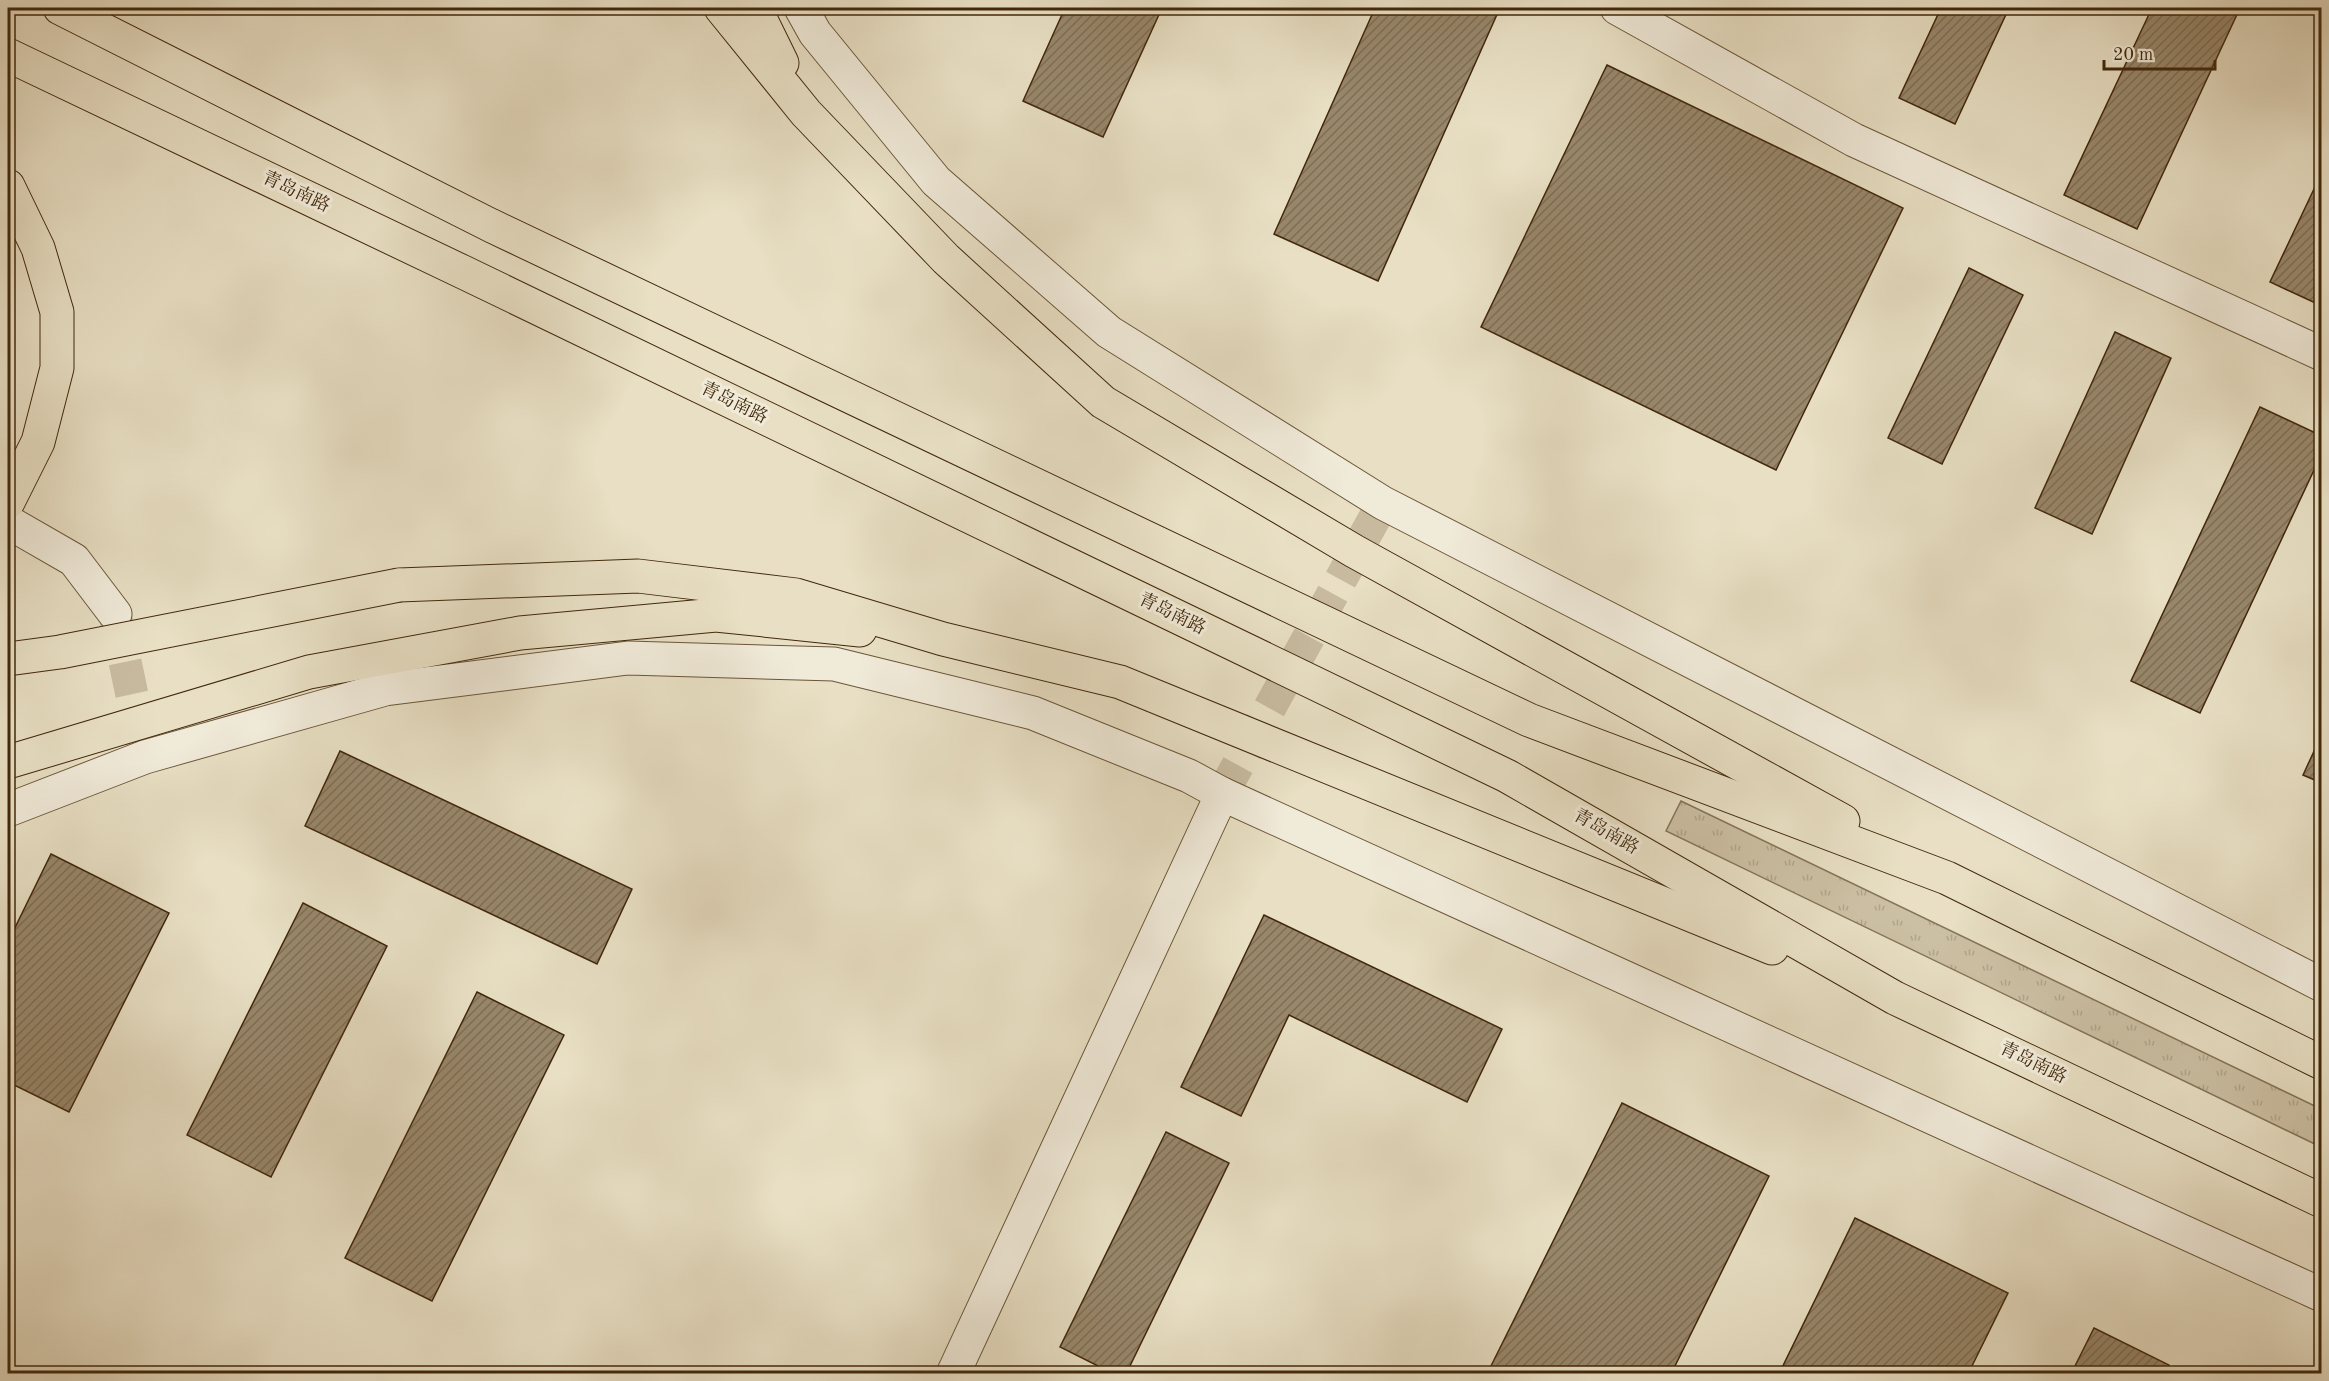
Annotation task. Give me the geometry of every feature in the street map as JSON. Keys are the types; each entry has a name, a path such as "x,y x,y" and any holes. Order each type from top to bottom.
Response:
{"main road":[{"path":"60,8 490,225 1529,720 1947,878"},
{"path":"721,8 806,113 946,259 1103,402 1354,551 1947,878 2322,1063"},
{"path":"755,8 806,113"},
{"name":"青岛南路","path":"8,55 1507,776 1895,998 2322,1201"},
{"path":"8,186 38,248 57,312 57,368 38,442 8,502"},
{"path":"8,659 60,652 399,585 638,576 796,595 943,639 1120,682 1895,998"},
{"path":"8,762 309,672 520,633 716,615 943,639"}],"street":[{"path":"801,8 815,33 936,181 1109,332 1383,503 2322,985"},
{"path":"1617,8 1854,140 2322,354"},
{"path":"8,522 74,560 115,614"},
{"path":"8,810 144,757 386,689 628,658 834,664 1033,713 1188,776 1222,794 2322,1295"},
{"path":"953,1374 1222,794"}],"green space":[{"path":"1681,801 2321,1109 2321,1147 1666,831"}],"building":[{"path":"1065,8 1162,8 1103,137 1023,101"},
{"path":"1375,8 1492,8 1499,10 1378,281 1274,234"},
{"path":"1941,8 2009,8 1955,124 1899,98"},
{"path":"2152,8 2240,8 2137,229 2064,195"},
{"path":"1607,65 1903,208 1776,470 1481,327"},
{"path":"2322,172 2322,306 2270,282"},
{"path":"1969,268 2023,295 1942,464 1888,438"},
{"path":"2115,332 2171,358 2092,534 2035,508"},
{"path":"2260,407 2322,436 2322,453 2200,713 2131,681"},
{"path":"2322,734 2322,783 2303,775"},
{"path":"340,751 632,889 597,964 305,826"},
{"path":"51,854 169,913 69,1112 8,1082 8,942"},
{"path":"303,903 387,946 271,1177 187,1135"},
{"path":"1264,915 1502,1029 1467,1102 1289,1015 1241,1116 1181,1087"},
{"path":"477,992 564,1035 432,1301 345,1258"},
{"path":"1622,1103 1769,1176 1671,1374 1487,1374"},
{"path":"1166,1132 1229,1163 1126,1374 1114,1374 1060,1347"},
{"path":"1855,1218 2008,1293 1968,1374 1779,1374"},
{"path":"2094,1328 2169,1365 2165,1374 2071,1374"}],"tunnel":[{"path":"1222,794 1383,503"},
{"path":"115,614 145,757"}]}
